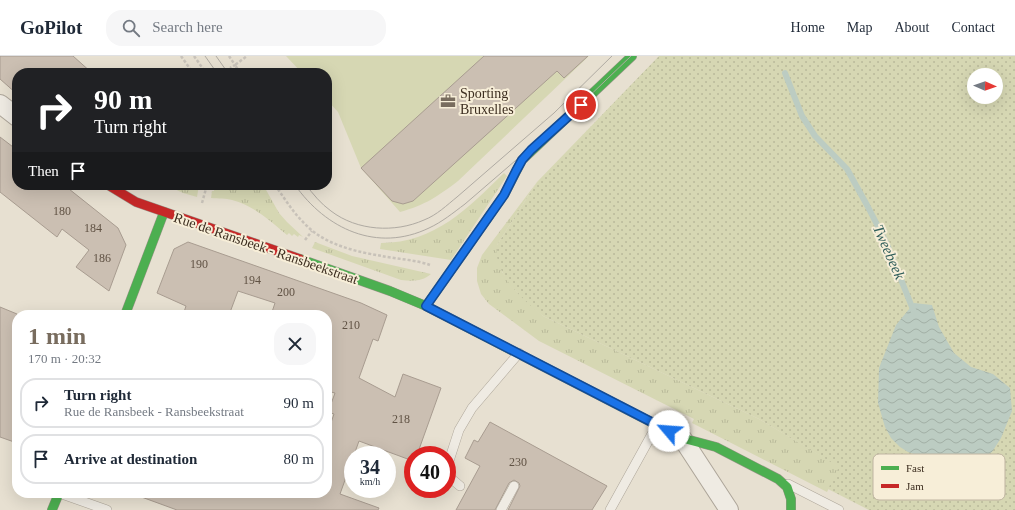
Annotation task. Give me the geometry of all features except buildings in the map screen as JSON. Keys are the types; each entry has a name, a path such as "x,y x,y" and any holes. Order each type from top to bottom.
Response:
{"street":[{"path":"426,306 504,195 522,160 632,56"},
{"path":"0,104 12,113"},
{"name":"Rue de Ransbeek - Ransbeekstraat","path":"116,190 136,202 426,306 682,438 716,447 778,479 787,487 791,499 791,510"},
{"path":"127,310 164,212"},
{"path":"682,438 729,510"},
{"path":"52,510 57,498"}],"lane":[{"path":"454,446 459,430 468,413 518,353"},
{"path":"610,510 656,425"},
{"path":"778,479 839,510"},
{"path":"456,483 460,486"},
{"path":"501,510 514,486"},
{"path":"73,498 107,510"}],"path":[{"path":"181,56 189,68"},
{"path":"194,56 202,68"},
{"path":"229,56 237,68"},
{"path":"230,68 247,56"},
{"path":"202,203 205,190"},
{"path":"279,190 299,218 315,233 337,244 355,250 429,264 447,277"}],"green space":[{"path":"286,56 589,56 458,181 444,192 430,200 400,212 361,168 338,112 332,105 332,68 297,68"},
{"path":"659,56 1015,56 1015,510 869,510 828,489 839,467 759,419 543,316 521,297 509,282 500,266 497,254 497,245 537,182"},
{"path":"504,173 507,176 451,260 380,249 381,243 418,237 449,221 464,211"},
{"path":"537,182 497,245 502,272 516,291 543,316 759,419 840,467 827,492 692,423 694,419 539,341 489,304 481,294 477,281 477,268 482,255"},
{"path":"177,190 198,190 197,197"},
{"path":"266,190 279,213 303,237 299,235 298,237 294,234 292,236 289,233 287,235 262,214 248,206 232,200 211,198 212,191"},
{"path":"315,242 352,256 431,274 420,280 401,280 312,248"}],"water":[{"path":"914,303 932,305 939,327 954,353 971,367 993,374 1010,388 1012,411 1001,438 992,452 989,454 913,454 900,447 891,438 885,427 878,403 879,368 896,325"}],"waterway":[{"name":"Tweebeek","path":"785,73 802,116 815,136 847,169 868,207 886,242 914,312"}],"tram line":[{"path":"205,56 213,68"},
{"path":"216,56 224,68"},
{"path":"310,190 327,208 341,218 352,223 376,228 389,228 401,227 424,220 446,206 554,113 612,56"},
{"path":"299,190 322,214 337,225 354,232 372,237 390,238 410,235 429,228 465,204 580,105 631,56"}],"traffic: fast":[{"path":"426,306 504,195 522,160 632,56"},
{"path":"127,310 164,212"},
{"path":"300,259 390,291 426,306 682,438 716,447 778,479 787,487 791,499 791,510"},
{"path":"52,510 57,498"}],"traffic: jam":[{"path":"116,190 136,202 300,259"}],"place":[{"name":"Sporting Bruxelles","path":"448,101"}],"route":[{"path":"581,105 522,160 504,195 426,306 669,431"}]}
